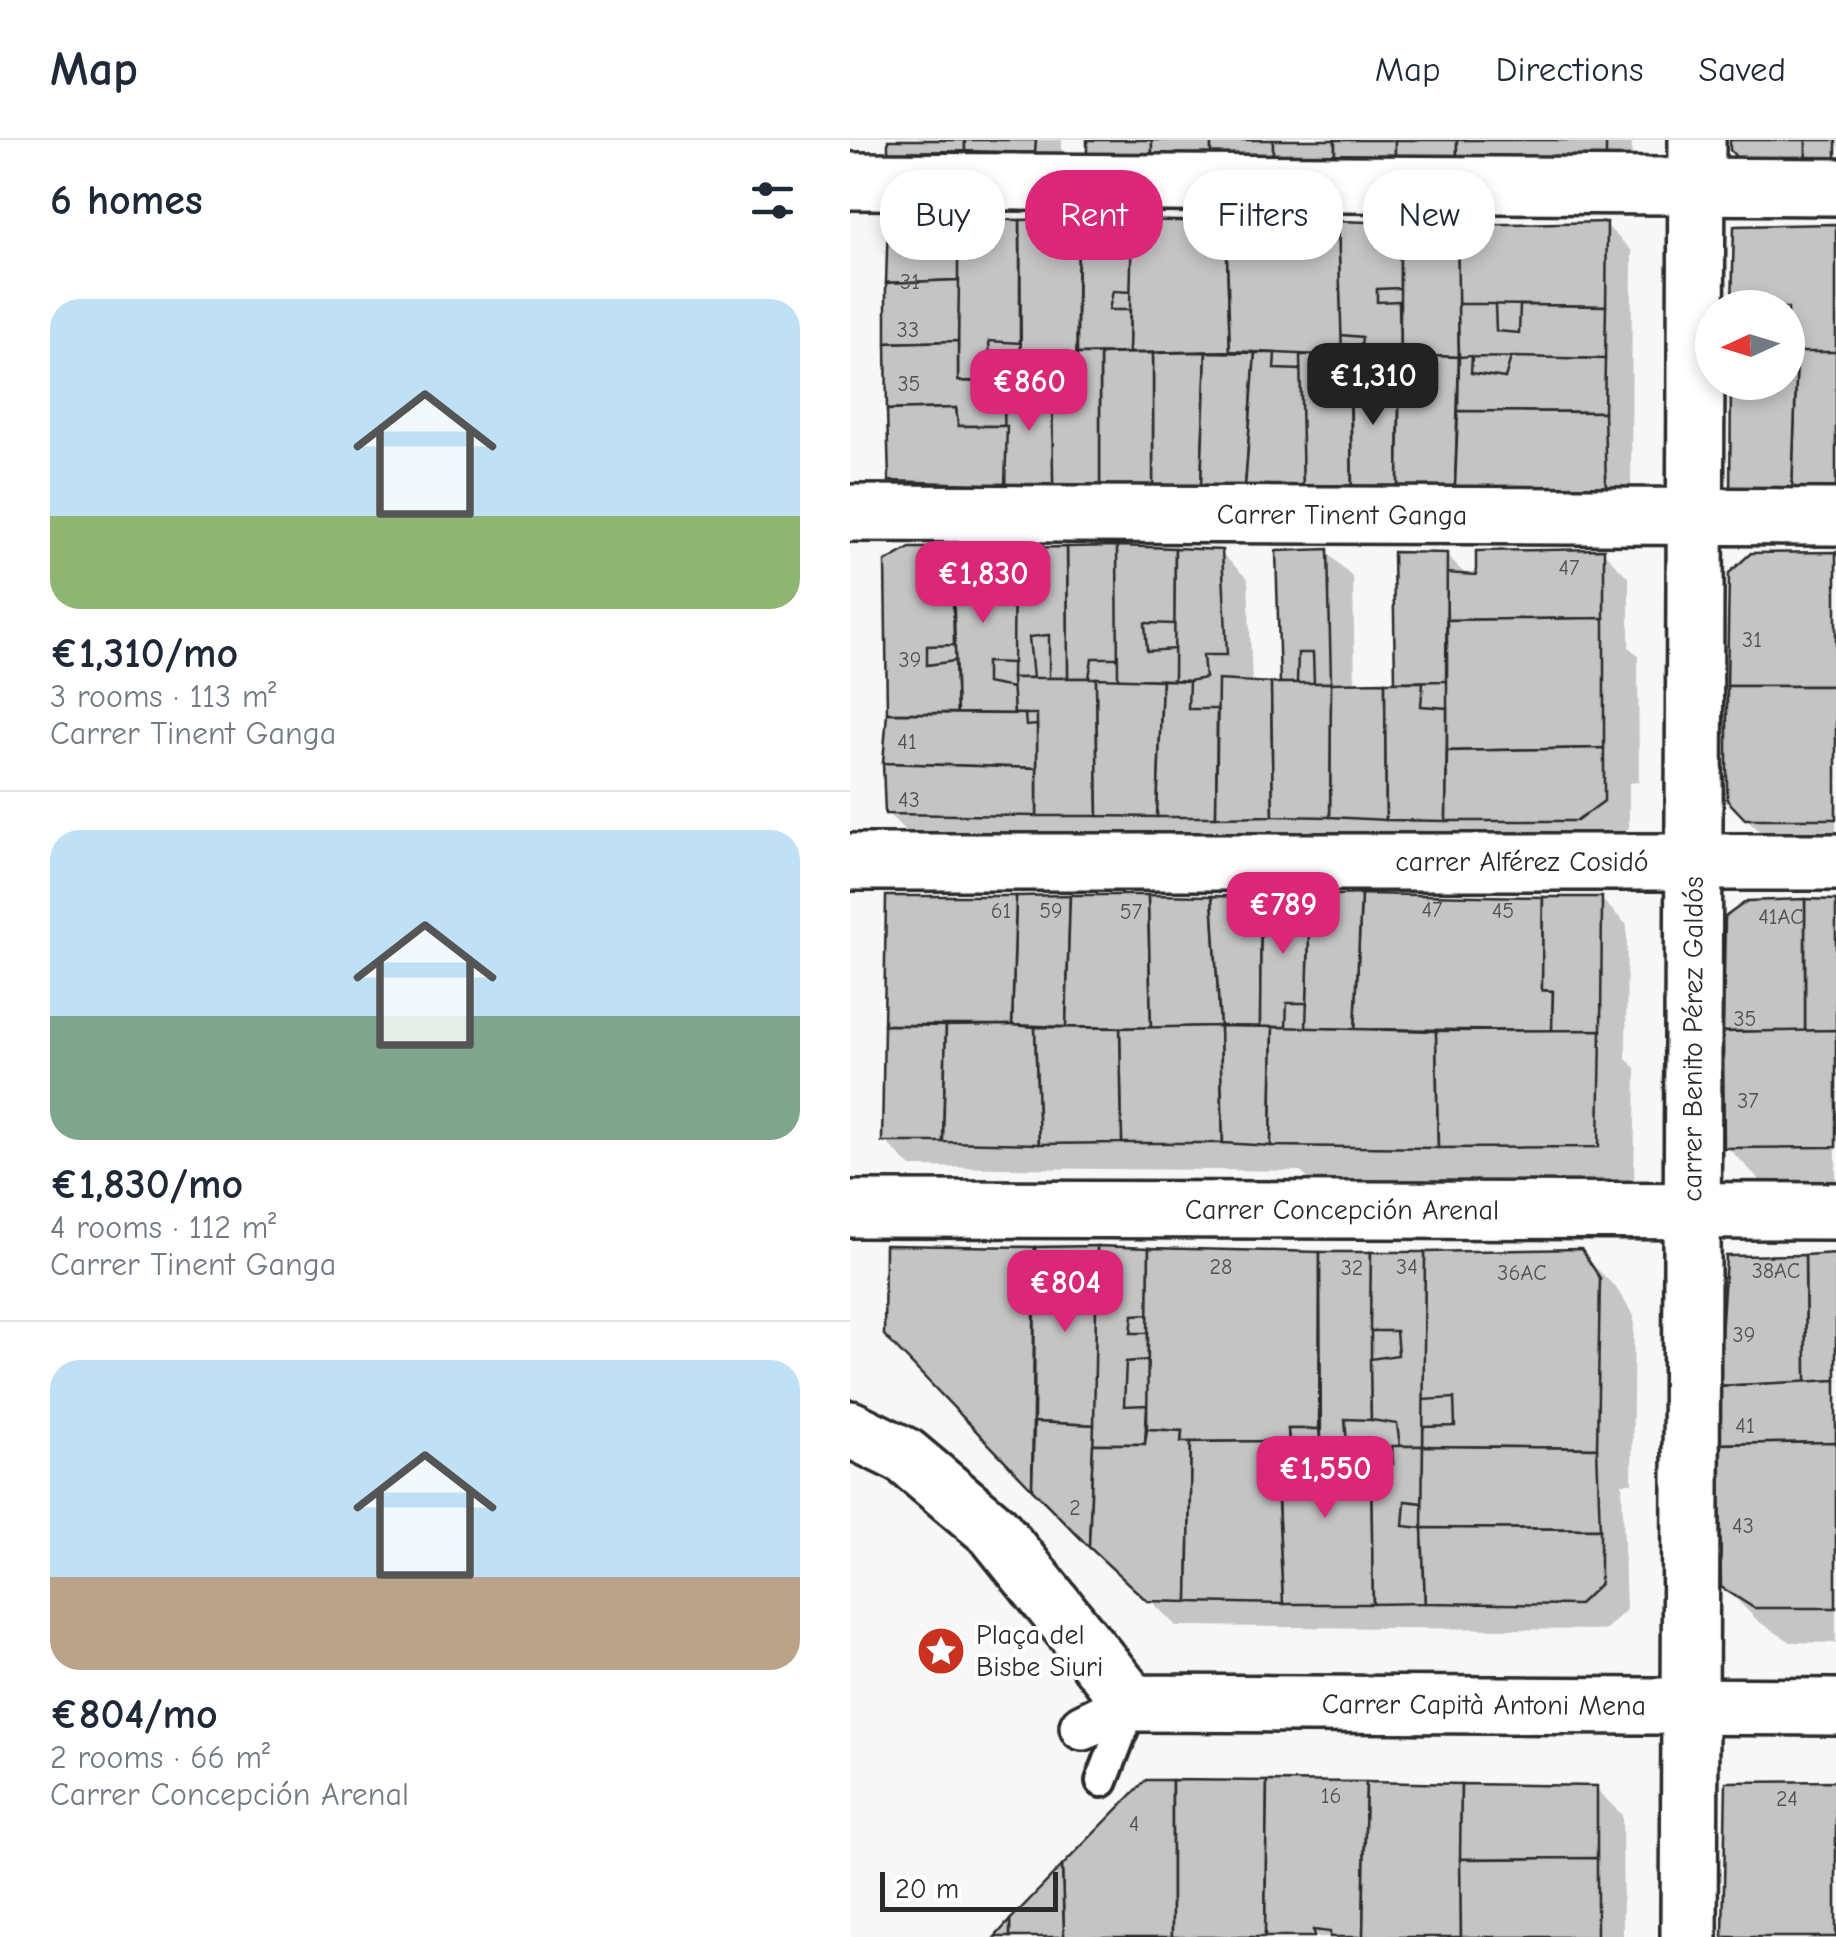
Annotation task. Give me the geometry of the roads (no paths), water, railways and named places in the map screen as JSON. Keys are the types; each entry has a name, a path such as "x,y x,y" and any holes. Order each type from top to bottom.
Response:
{"street":[{"path":"850,181 1697,163 1836,187"},
{"name":"carrer Benito Pérez Galdós","path":"1689,1937 1697,163"},
{"name":"Carrer Tinent Ganga","path":"850,513 1836,518"},
{"name":"carrer Alférez Cosidó","path":"850,862 1836,862"},
{"name":"Carrer Concepción Arenal","path":"850,1209 1836,1211"},
{"path":"850,1429 905,1456 994,1531 1132,1703 1084,1727"},
{"name":"Carrer Capità Antoni Mena","path":"1132,1703 1836,1706"}],"lane":[{"path":"1102,1782 1132,1703"}],"place":[{"name":"Plaça del Bisbe Siuri","path":"941,1651"}]}
